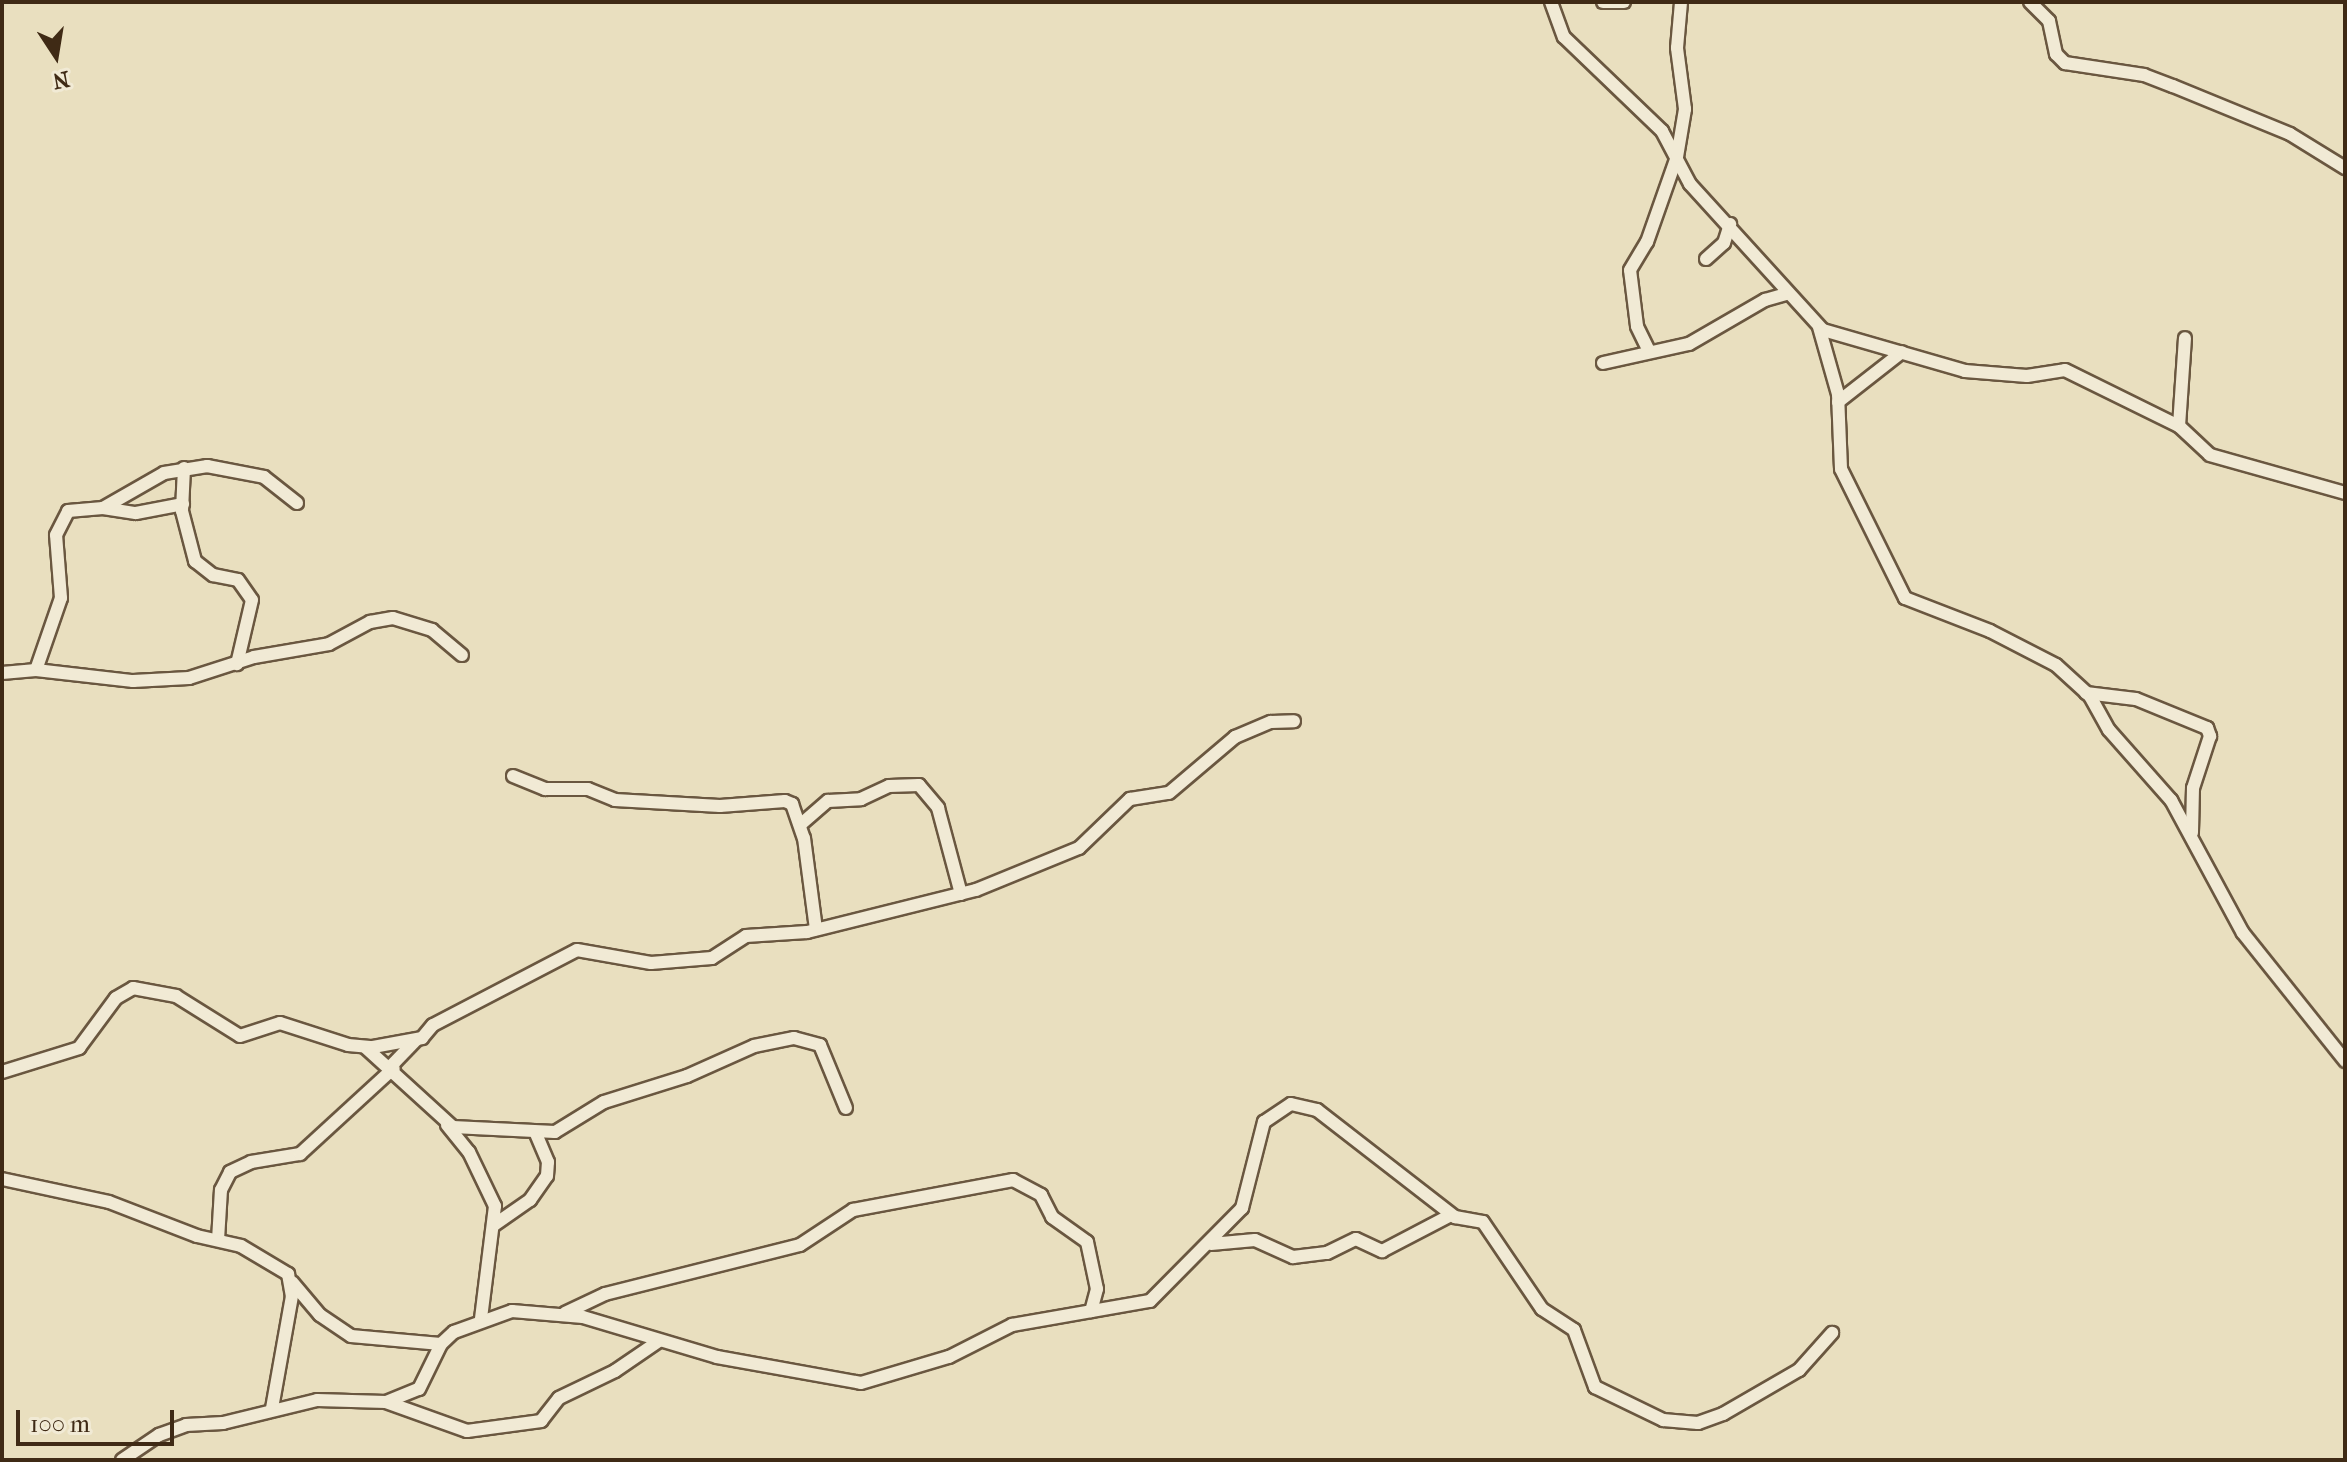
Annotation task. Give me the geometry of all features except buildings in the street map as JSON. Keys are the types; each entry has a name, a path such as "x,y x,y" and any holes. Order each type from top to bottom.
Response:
{"street":[{"path":"1551,2 1564,37 1662,131 1690,184 1730,224 1786,294 1819,327 1859,345 1902,352 1965,371 2027,376 2065,370 2179,426 2210,455 2345,493"},
{"path":"1603,2 1624,2"},
{"path":"1648,349 1637,326 1630,270 1647,242 1677,157 1685,109 1677,48 1681,2"},
{"path":"2030,2 2049,21 2056,54 2065,63 2159,80 2276,127 2345,168"},
{"path":"1706,259 1724,243 1730,224"},
{"path":"1603,363 1648,349 1689,344 1765,300 1786,294"},
{"path":"1819,327 1838,402 1841,469 1905,598 2020,646 2056,665 2086,693 2109,730 2171,800 2243,933 2345,1061"},
{"path":"2179,426 2185,338"},
{"path":"1838,402 1902,352"},
{"path":"103,508 139,483 184,468 248,472 271,482 297,503"},
{"path":"184,468 183,504 198,565 213,575 238,580 252,600 237,664"},
{"path":"36,670 61,598 56,535 60,520 72,509 103,508 136,513 183,504"},
{"path":"2,673 36,670 149,681 216,673 237,664 329,644 370,622 393,618 418,623 462,655"},
{"path":"2086,693 2136,699 2207,728 2210,736 2193,788 2192,836"},
{"path":"218,1240 221,1190 230,1172 251,1162 300,1154 433,1025 577,950 663,963 712,958 746,936 816,929 961,894 1065,856 1130,799 1169,793 1235,737 1271,722 1294,721"},
{"path":"513,776 545,789 588,789 615,800 720,806 785,801 800,825 816,929"},
{"path":"800,825 828,801 861,799 889,786 919,785 938,808 961,894"},
{"path":"2,1072 79,1048 116,998 142,987 176,996 240,1036 280,1023 365,1047 393,1067 447,1125 490,1189 494,1225 481,1319"},
{"path":"447,1125 536,1134 555,1132 604,1102 687,1076 754,1046 794,1038 820,1045 846,1108"},
{"path":"365,1047 416,1040"},
{"path":"386,1402 419,1389 441,1344 481,1319 521,1310 605,1323 659,1341 861,1383 949,1357 1012,1325 1155,1299 1242,1208 1264,1122 1291,1104 1317,1110 1451,1215 1486,1225 1542,1309 1574,1330 1595,1387 1663,1420 1698,1423 1723,1414 1799,1370 1832,1333"},
{"path":"494,1225 530,1200 544,1183 549,1169 536,1134"},
{"path":"2,1179 109,1202 253,1251 292,1282 320,1315 351,1336 441,1344"},
{"path":"557,1314 605,1294 800,1245 853,1210 1013,1180 1041,1195 1052,1217 1087,1242 1097,1289 1091,1311"},
{"path":"1208,1245 1245,1239 1302,1257 1356,1239 1382,1251 1451,1215"},
{"path":"272,1408 292,1282"},
{"path":"122,1460 159,1435 186,1425 223,1423 272,1408 317,1400 386,1402 467,1431 541,1421 550,1415 556,1400 615,1371 659,1341"}]}
